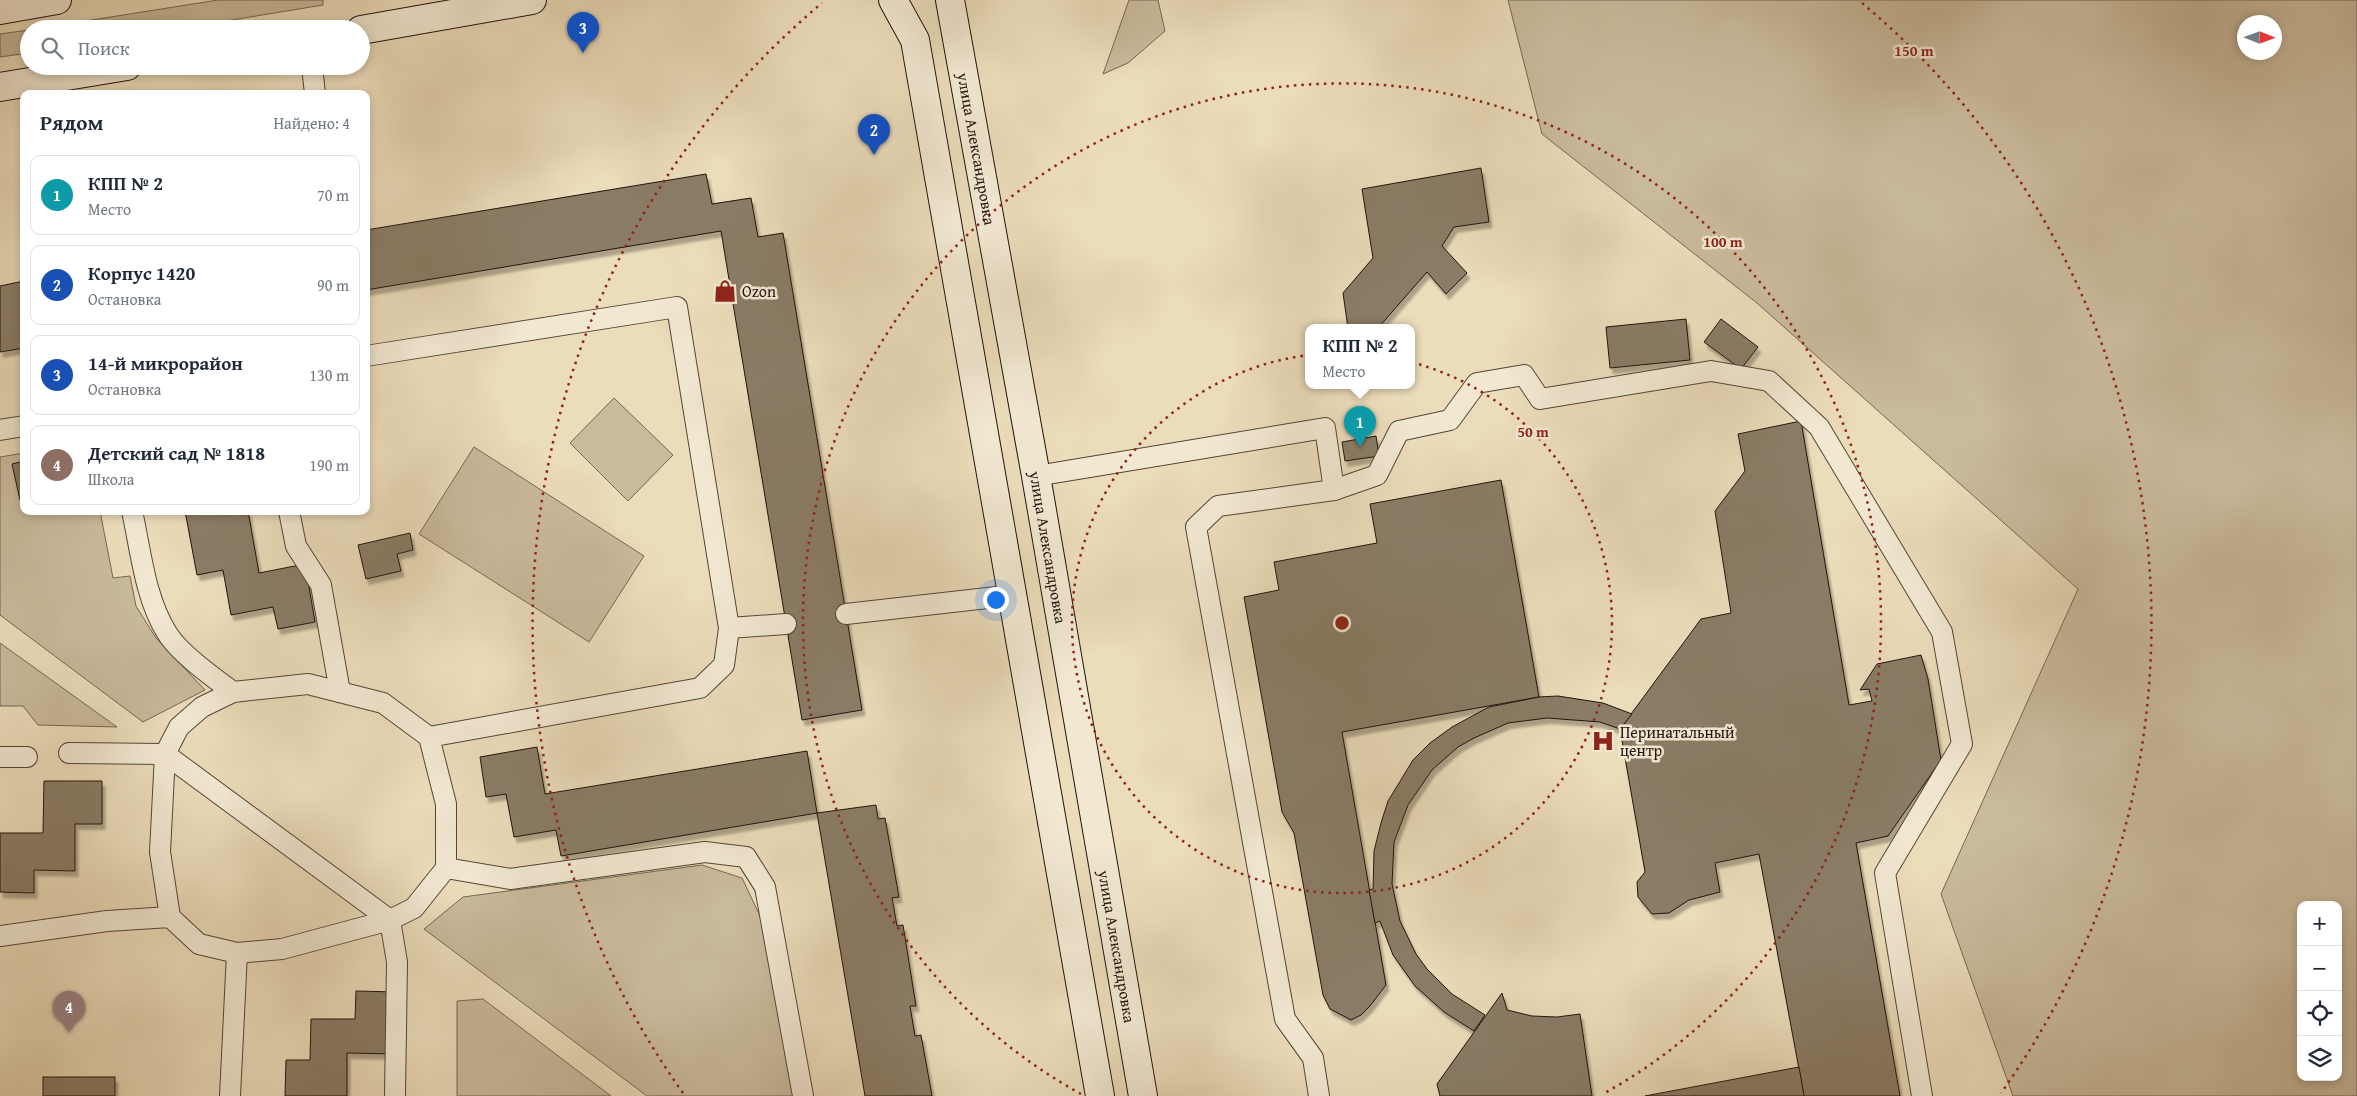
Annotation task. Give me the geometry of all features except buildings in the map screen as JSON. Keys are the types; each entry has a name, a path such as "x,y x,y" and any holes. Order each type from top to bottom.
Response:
{"main road":[{"path":"0,10 57,0"},
{"path":"370,28 532,0"},
{"path":"894,0 915,40 1014,595 1100,1096"},
{"name":"улица Александровка","path":"950,0 1036,476 1143,1096"},
{"path":"0,87 73,75"}],"lane":[{"path":"313,75 315,90"},
{"path":"370,355 677,307 729,628 724,665 700,688 430,737"},
{"path":"1319,1096 1313,1058 1285,1019 1196,527 1218,506 1334,490 1377,475 1399,431 1450,420 1477,383 1524,375 1540,398 1710,371 1769,381 1819,427 1942,632 1962,744 1886,873 1922,1096"},
{"path":"0,430 20,427"},
{"path":"1036,476 1325,428 1334,490"},
{"path":"133,515 150,596 167,634 199,666 233,692"},
{"path":"290,515 296,546 321,585 340,692"},
{"path":"846,614 1014,595"},
{"path":"729,628 786,624"},
{"path":"308,684 340,692 383,704 430,737 446,804 446,868 414,908 390,920 282,949 237,953 200,944 170,916 160,852 165,754 179,727 202,707 233,692 308,684"},
{"path":"69,753 165,754 390,920 397,962 395,1096"},
{"path":"0,757 27,757"},
{"path":"446,868 510,879 705,852 746,857 766,887 803,1096"},
{"path":"0,936 170,916"},
{"path":"230,1096 237,953"}],"shaded area":[{"path":"218,0 323,0 323,5 232,20 92,20"},
{"path":"1129,0 1158,0 1165,31 1128,63 1103,74"},
{"path":"1508,0 2357,0 2357,1096 2013,1096 1941,894 2078,589 1757,303 1542,134"},
{"path":"20,31 20,54 0,57 0,34"},
{"path":"614,398 673,455 628,501 570,443"},
{"path":"474,447 644,556 589,642 419,534"},
{"path":"20,454 20,515 101,515 113,578 130,576 136,606 156,638 205,690 143,722 0,615 0,457"},
{"path":"0,643 117,727 38,725 23,706 0,706"},
{"path":"702,865 742,878 762,920 793,1096 647,1096 424,929 463,897"},
{"path":"483,999 611,1096 457,1096 457,1001"}],"place":[{"name":"14-й микрорайон","path":"583,53"},
{"name":"Корпус 1420","path":"874,155"},
{"name":"Ozon","path":"725,291"},
{"name":"КПП № 2","path":"1360,447"},
{"name":"Перинатальный центр","path":"1603,741"},
{"name":"Детский сад № 1818","path":"69,1032"}]}
